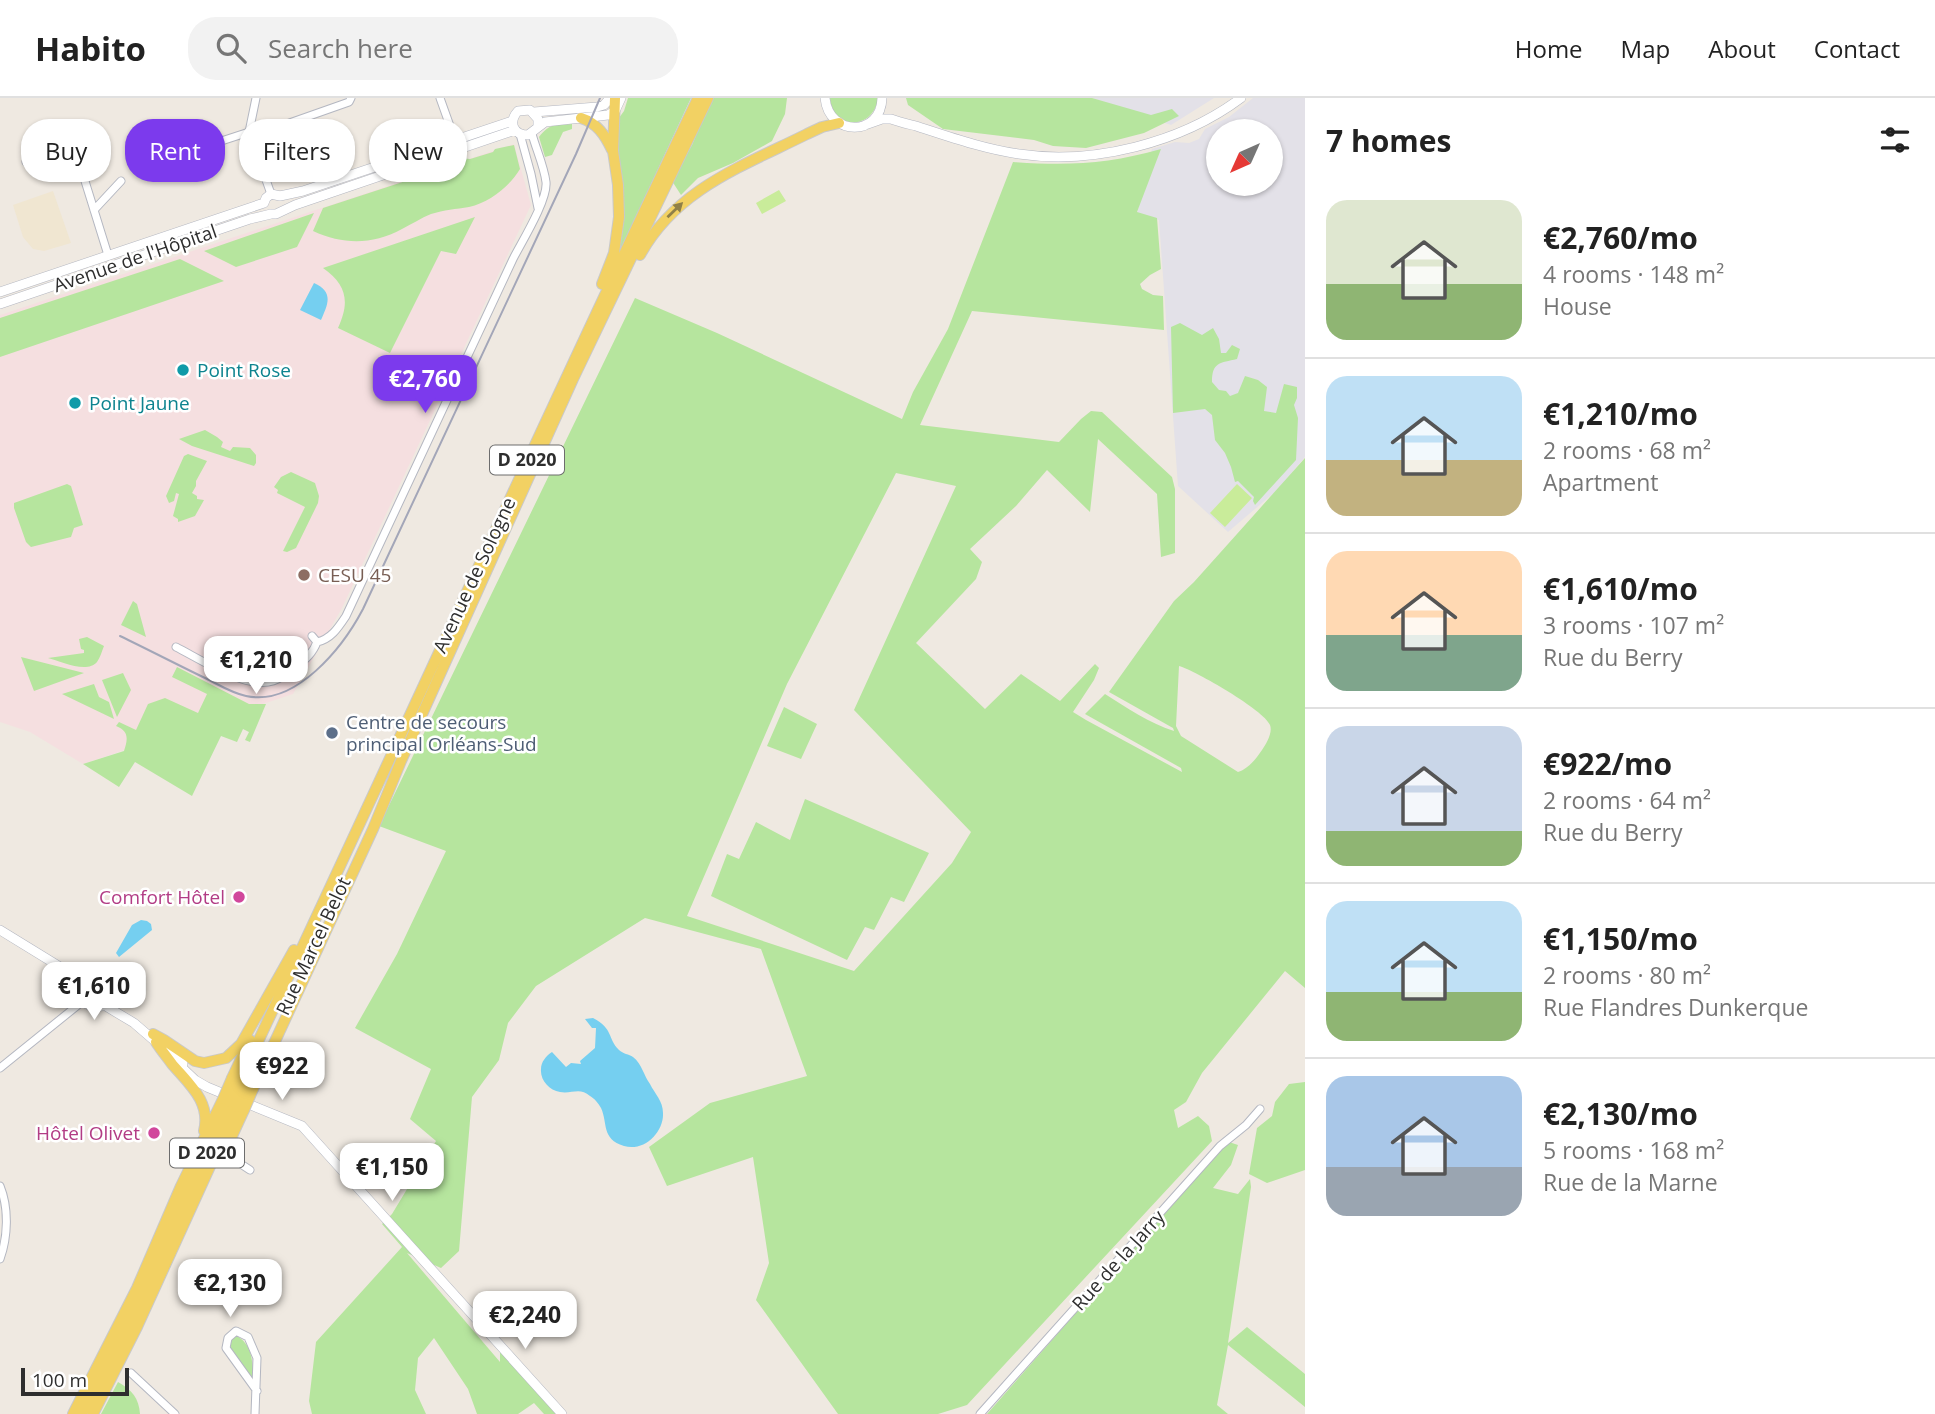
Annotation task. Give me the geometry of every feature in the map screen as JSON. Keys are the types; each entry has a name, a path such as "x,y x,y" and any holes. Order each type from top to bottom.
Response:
{"main road":[{"path":"473,577 495,512 599,293 614,253 619,217 613,151 615,98"},
{"name":"Avenue de Sologne","path":"360,825 698,98"},
{"name":"D 2020","path":"592,343 708,98"},
{"path":"581,118 591,121 606,136 613,151"},
{"path":"592,343 643,250 678,206 701,187 822,127 839,123"},
{"name":"Rue Marcel Belot","path":"188,1206 231,1102 243,1084 401,761 528,477 592,343"},
{"path":"155,1038 164,1040 195,1061 204,1063 233,1053 264,1005 360,825"},
{"name":"Rue Marcel Belot","path":"243,1084 360,825"},
{"path":"187,1173 243,1084 264,1005"},
{"path":"72,1414 137,1288 205,1128 205,1108 155,1038"},
{"path":"129,1343 148,1315 224,1153 231,1102"},
{"name":"D 2020","path":"93,1414 129,1343 188,1206"},
{"name":"D 2020","path":"82,1414 188,1206"}],"street":[{"path":"252,119 256,98"},
{"path":"301,119 349,102 351,98"},
{"path":"440,98 448,119"},
{"path":"538,210 531,174 516,129 515,114 522,110 534,112 597,107 604,105 610,98"},
{"path":"467,138 516,129 528,135 545,122 601,117 614,111 621,98"},
{"path":"825,98 828,112 839,123 851,127 891,119 996,151 1074,157 1138,146 1181,132 1241,98"},
{"path":"865,125 880,111 883,98"},
{"path":"883,98 893,113 914,125"},
{"path":"176,647 239,678 254,682 272,682 306,659 314,650 315,639 329,638 346,616 545,192 546,183 535,131 538,119 534,112"},
{"path":"369,169 303,191 266,198 265,209 271,214 278,213 516,129"},
{"path":"531,174 543,174"},
{"path":"94,211 121,181"},
{"path":"85,182 110,255 107,268"},
{"path":"270,182 276,195 284,201 283,210"},
{"name":"Avenue de l'Hôpital","path":"0,292 264,203"},
{"name":"Avenue de l'Hôpital","path":"0,304 271,214"},
{"path":"110,255 121,263"},
{"path":"0,930 83,981"},
{"path":"91,975 105,978 112,989 107,1001 94,1007 83,1001 80,989 83,981 91,975"},
{"path":"0,1068 83,1001"},
{"path":"107,1001 138,1021 196,1077 231,1102 302,1126 562,1414"},
{"name":"Rue de la Jarry","path":"980,1414 1220,1146 1246,1125 1260,1109"},
{"path":"224,1153 250,1170"},
{"path":"0,1186 5,1200 5,1240 0,1259"},
{"path":"256,1414 257,1391 257,1358 248,1337 236,1331 228,1338 226,1348 257,1391"},
{"path":"131,1373 175,1414"}],"shaded area":[{"path":"1092,98 1214,98 1171,125"},
{"path":"1253,98 1305,98 1305,457 1276,491 1228,532 1178,486 1159,220 1137,214 1152,149 1175,142 1189,143 1199,139 1206,128 1206,196 1283,196 1283,119 1225,119"},
{"path":"514,144 531,205 342,608 293,694 83,764 30,732 0,722 0,315 400,182 467,182 467,160"},
{"path":"53,191 71,243 44,251 33,249 23,237 13,205"}],"green space":[{"path":"628,98 691,98 618,255 624,207 616,122 624,111"},
{"path":"712,98 787,98 785,114 772,141 733,163 698,178 681,195 672,181 692,145"},
{"path":"830,98 878,98 875,109 869,116 854,122 845,121 838,116"},
{"path":"906,98 1092,98 1151,115 1172,109 1179,116 1144,133 1086,148 1053,146 1034,140 943,129 908,105"},
{"path":"572,124 572,129 563,132 552,155 545,157 539,137 553,126"},
{"path":"514,145 520,169 505,188 491,198 469,207 431,214 380,238 347,241 313,231 323,208 403,182 467,182 467,159 493,152 495,149"},
{"path":"1161,149 1137,212 1157,218 1161,269 1140,284 1142,289 1153,295 1163,296 1164,330 972,311 920,425 1059,442 1091,411 1102,412 1172,477 1175,489 1175,553 1161,557 1157,494 1098,439 1090,512 1047,470 1016,506 970,549 982,562 976,579 916,643 985,709 1021,674 1060,701 1095,664 1099,668 1094,680 1073,712 1182,772 1181,768 1085,714 1105,694 1130,710 1174,731 1109,692 1174,601 1305,458 1305,988 1285,971 1202,1073 1186,1102 1174,1110 1178,1128 1198,1116 1209,1126 1212,1141 967,1405 938,1414 838,1414 756,1300 769,1263 753,1157 667,1186 649,1147 710,1103 807,1076 761,949 645,918 536,986 508,1023 499,1060 472,1097 459,1251 441,1268 407,1253 500,1362 500,1350 557,1414 544,1414 534,1403 518,1414 477,1414 468,1389 434,1338 418,1358 415,1390 426,1414 312,1414 309,1401 316,1342 402,1247 382,1224 392,1214 436,1141 410,1119 431,1069 355,1028 397,954 446,851 379,826 635,298 902,419 913,392 948,329 1013,162 1088,163","holes":["896,473 956,486 854,710 971,832 952,863 854,971 687,916 787,684","1179,666 1243,701 1270,725 1270,735 1265,745 1245,769 1238,772 1181,736 1176,726"]},
{"path":"779,190 786,201 762,214 756,203"},
{"path":"314,213 297,247 236,267 204,251"},
{"path":"475,217 456,254 441,251 390,353 338,328 344,310 344,295 337,281 323,268"},
{"path":"180,259 224,281 0,357 0,318"},
{"path":"1180,323 1202,335 1213,328 1219,339 1221,353 1226,353 1232,345 1240,349 1237,359 1215,367 1212,382 1219,390 1226,391 1230,396 1238,393 1245,376 1258,380 1267,387 1264,411 1276,413 1284,384 1297,387 1294,405 1298,418 1296,460 1255,505 1254,497 1238,481 1235,482 1225,453 1215,440 1212,415 1205,409 1173,413 1171,327"},
{"path":"205,430 223,442 221,447 230,451 233,447 250,448 256,455 254,466 192,446 179,439"},
{"path":"188,454 207,461 192,493 197,499 204,500 195,516 178,522 173,516 179,494 176,493 174,501 169,503 166,496 184,456"},
{"path":"291,472 315,483 319,496 296,548 287,552 283,551 305,507 277,493 278,490 274,487 281,477"},
{"path":"67,484 71,486 83,525 74,528 71,537 31,547 26,542 14,503"},
{"path":"1237,484 1252,498 1225,527 1210,513"},
{"path":"133,601 137,604 146,637 121,625"},
{"path":"87,637 104,646 93,665 80,667 48,658 84,653 79,639"},
{"path":"21,657 84,673 34,691"},
{"path":"177,667 249,704 266,704 250,742 245,740 249,732 243,729 237,742 221,736 192,796 135,762 119,787 83,764 124,751 126,736 123,730 116,726 119,722 136,730 148,704 165,698 198,713 207,694 172,677"},
{"path":"123,673 131,690 117,717 102,680"},
{"path":"94,684 99,697 109,702 114,719 62,694"},
{"path":"784,707 817,724 801,759 767,746"},
{"path":"805,799 929,853 904,902 891,897 874,930 865,927 847,960 711,896 727,854 739,859 756,822 790,840"},
{"path":"92,981 100,981 106,991 100,1001 92,1001 86,995 86,987"},
{"path":"1305,1082 1305,1170 1267,1183 1249,1174 1257,1128 1272,1116 1275,1102 1289,1084"},
{"path":"1229,1142 1238,1145 1231,1165 1213,1188 1238,1194 1250,1179 1251,1187 1228,1343 1247,1327 1305,1374 1305,1407 1228,1345 1217,1405 1228,1414 987,1414 1215,1155"},
{"path":"235,1335 248,1348 254,1379 249,1377 231,1349 230,1342"},
{"path":"118,1382 134,1395 140,1414 101,1414"}],"water":[{"path":"314,283 325,290 328,299 321,320 300,310"},
{"path":"141,920 151,924 152,930 119,957 116,953 132,925"},
{"path":"593,1018 604,1026 619,1050 639,1063 662,1105 660,1127 651,1139 639,1146 624,1146 608,1135 601,1108 592,1097 583,1092 556,1091 546,1084 542,1077 542,1064 552,1052 566,1067 571,1063 581,1064 580,1061 595,1048 596,1028 592,1028 585,1019"}],"tram line":[{"path":"120,636 226,689 246,696 265,697 283,692 316,671 330,656 363,609 600,98"}],"place":[{"name":"Point Rose","path":"183,370"},
{"name":"Point Jaune","path":"75,403"},
{"name":"CESU 45","path":"304,575"},
{"name":"Centre de secours principal Orléans-Sud","path":"332,733"},
{"name":"Comfort Hôtel","path":"239,897"},
{"name":"Hôtel Olivet","path":"154,1133"}]}
